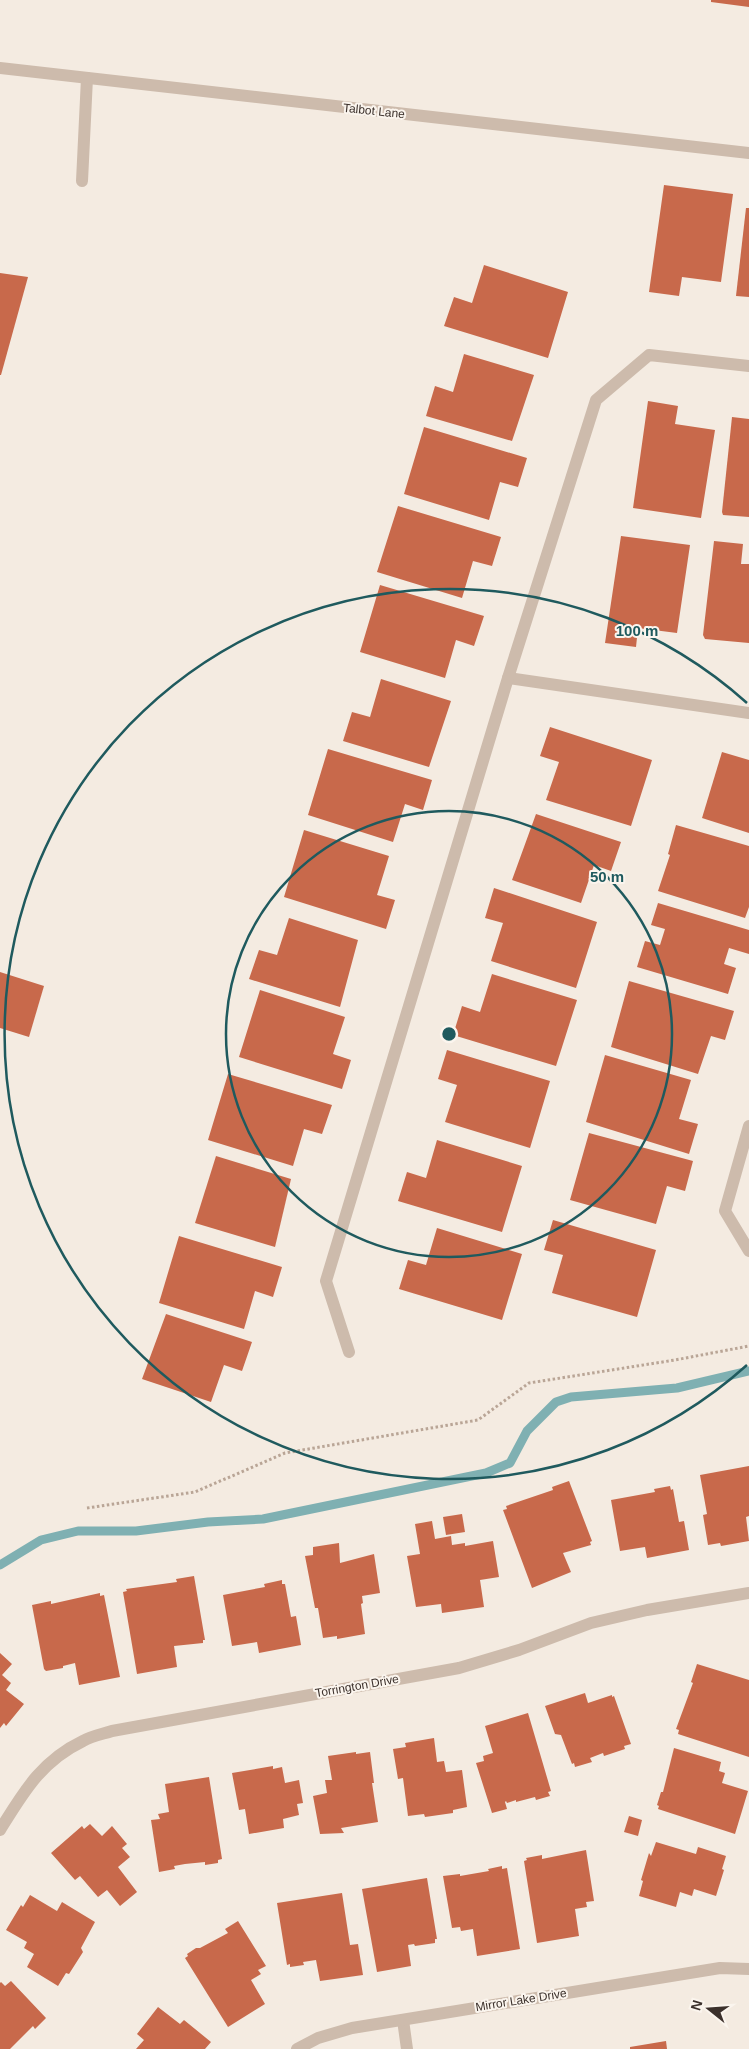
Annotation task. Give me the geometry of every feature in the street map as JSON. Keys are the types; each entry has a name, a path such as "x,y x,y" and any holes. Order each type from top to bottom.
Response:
{"street":[{"name":"Talbot Lane","path":"0,68 749,153"},
{"path":"82,181 87,78"},
{"path":"349,1352 326,1281 508,678 596,400 648,354 749,366"},
{"path":"508,678 749,713"},
{"path":"749,1126 725,1211 749,1250"},
{"name":"Torrington Drive","path":"0,1830 30,1782 55,1757 84,1740 112,1731 460,1668 519,1650 590,1623 647,1610 749,1593"},
{"name":"Mirror Lake Drive","path":"297,2049 318,2038 352,2028 720,1968 749,1969"},
{"path":"402,2020 408,2049"}],"path":[{"path":"88,1508 195,1492 285,1454 478,1420 529,1383 749,1346"}],"building":[{"path":"711,0 749,0 749,7 711,2"},
{"path":"664,185 733,194 721,282 682,277 679,296 649,292"},
{"path":"746,208 749,208 749,297 736,296"},
{"path":"484,265 568,292 548,358 444,326 454,297 472,303"},
{"path":"0,273 28,277 1,375 0,375"},
{"path":"464,354 534,375 512,441 426,416 435,386 453,392"},
{"path":"648,401 678,406 675,424 715,430 701,518 633,508"},
{"path":"732,417 749,419 749,517 723,515 722,512"},
{"path":"424,427 527,458 518,487 500,482 489,520 404,494"},
{"path":"398,506 501,537 492,566 473,561 462,598 377,572"},
{"path":"621,536 690,545 677,633 638,628 636,647 605,643"},
{"path":"714,541 743,544 741,564 749,564 749,643 705,639 703,635"},
{"path":"380,585 484,616 474,646 456,640 445,678 360,652"},
{"path":"381,679 451,701 429,767 343,741 352,712 370,717"},
{"path":"550,727 652,760 631,826 546,800 559,762 540,756"},
{"path":"328,749 432,780 423,810 405,804 393,842 308,815"},
{"path":"722,752 749,760 749,833 702,818"},
{"path":"536,814 621,842 611,871 594,865 581,903 512,880"},
{"path":"676,825 749,846 749,907 745,918 658,891 670,855 668,854"},
{"path":"304,830 389,856 377,895 395,900 386,929 284,897"},
{"path":"494,888 597,922 576,988 491,961 503,923 485,918"},
{"path":"658,903 749,930 749,954 729,948 724,964 736,968 728,994 637,967 645,941 660,945 665,929 651,925"},
{"path":"289,918 358,940 340,1007 249,979 259,950 277,955"},
{"path":"0,972 44,986 29,1037 0,1028"},
{"path":"492,974 577,1000 556,1066 453,1035 462,1006 480,1012"},
{"path":"629,981 734,1011 725,1040 711,1036 698,1074 611,1047"},
{"path":"260,990 345,1017 333,1054 351,1060 342,1089 239,1057"},
{"path":"447,1050 550,1081 530,1148 445,1122 457,1085 438,1079"},
{"path":"605,1055 691,1080 679,1119 698,1124 689,1154 586,1122"},
{"path":"228,1074 332,1105 322,1134 304,1129 293,1166 208,1140"},
{"path":"589,1133 693,1161 685,1191 667,1186 656,1224 570,1200"},
{"path":"437,1140 522,1166 502,1232 398,1201 407,1172 426,1178"},
{"path":"216,1156 291,1179 275,1247 195,1223"},
{"path":"553,1220 656,1250 637,1317 552,1293 563,1255 544,1250"},
{"path":"437,1228 522,1254 502,1320 399,1289 408,1260 426,1265"},
{"path":"179,1236 282,1267 273,1297 255,1291 244,1329 159,1303"},
{"path":"166,1314 252,1342 242,1371 224,1365 211,1402 142,1379"},
{"path":"749,1466 749,1516 746,1517 749,1541 721,1546 720,1543 708,1545 703,1515 707,1514 700,1475"},
{"path":"569,1481 592,1541 590,1542 591,1545 563,1553 571,1572 532,1588 503,1510 507,1509 506,1506 553,1490 552,1487"},
{"path":"670,1486 671,1490 673,1489 679,1522 684,1521 689,1550 647,1558 645,1547 620,1551 611,1500 655,1492 654,1489"},
{"path":"462,1514 465,1532 446,1535 443,1517"},
{"path":"432,1521 435,1539 451,1536 452,1545 465,1543 465,1546 493,1541 499,1577 480,1580 484,1607 442,1613 441,1604 416,1607 407,1556 420,1554 415,1524"},
{"path":"339,1543 340,1563 374,1554 380,1593 362,1596 363,1603 361,1604 365,1634 337,1639 337,1636 323,1638 318,1608 315,1608 305,1556 313,1555 313,1547"},
{"path":"194,1576 205,1640 203,1640 203,1643 174,1646 177,1667 137,1674 123,1592 127,1591 126,1589 177,1582 176,1579"},
{"path":"282,1580 282,1584 285,1584 291,1617 296,1616 301,1645 259,1653 257,1642 232,1646 223,1595 265,1587 264,1584"},
{"path":"100,1593 100,1596 104,1595 120,1677 79,1685 75,1663 63,1666 63,1668 46,1671 44,1669 32,1605 51,1601 51,1604"},
{"path":"0,1653 12,1664 2,1675 11,1683 6,1690 24,1704 6,1726 4,1723 0,1728"},
{"path":"697,1664 749,1680 749,1757 678,1734 679,1730 676,1729 693,1683 691,1682"},
{"path":"585,1693 588,1703 614,1696 631,1744 624,1746 625,1749 604,1756 603,1753 590,1758 592,1762 575,1767 574,1763 572,1764 561,1735 555,1734 545,1706"},
{"path":"528,1713 551,1791 548,1792 550,1796 536,1800 535,1797 516,1802 516,1800 507,1803 506,1801 507,1809 492,1813 476,1763 484,1761 483,1756 493,1753 485,1726"},
{"path":"434,1738 437,1762 444,1761 446,1772 462,1770 467,1807 453,1810 453,1813 425,1817 424,1814 408,1816 403,1778 398,1779 393,1749 406,1747 405,1743"},
{"path":"674,1748 721,1762 719,1771 725,1773 722,1783 748,1791 735,1834 658,1809 659,1806 657,1805 661,1792 663,1792"},
{"path":"356,1752 356,1754 370,1752 374,1783 372,1783 378,1822 341,1828 344,1833 320,1834 313,1796 327,1793 325,1780 332,1780 328,1756"},
{"path":"273,1766 273,1769 282,1767 285,1783 299,1780 303,1803 297,1804 299,1815 283,1819 284,1828 249,1834 245,1809 239,1810 232,1773"},
{"path":"209,1777 222,1859 218,1860 218,1863 205,1865 205,1862 185,1864 174,1866 175,1869 159,1872 151,1820 160,1819 158,1814 169,1812 165,1784"},
{"path":"629,1816 642,1820 638,1836 624,1832"},
{"path":"90,1824 102,1836 112,1826 127,1844 122,1848 130,1857 118,1867 137,1892 120,1906 107,1890 98,1897 80,1876 75,1880 51,1853 82,1826 84,1829"},
{"path":"656,1842 696,1854 698,1847 726,1856 716,1896 694,1889 692,1896 680,1892 676,1907 639,1896 643,1881 641,1880 649,1853 651,1856"},
{"path":"586,1850 594,1901 586,1902 587,1907 575,1909 579,1936 537,1943 524,1861 527,1860 526,1858 542,1855 542,1859"},
{"path":"502,1866 502,1869 507,1868 520,1949 477,1956 473,1929 461,1931 460,1927 452,1928 443,1876 460,1874 460,1876 489,1871 488,1869"},
{"path":"427,1878 437,1939 435,1939 435,1943 415,1946 414,1944 408,1945 411,1966 377,1972 362,1889"},
{"path":"342,1893 350,1945 358,1944 363,1975 320,1981 316,1960 303,1962 304,1965 290,1967 290,1964 287,1965 277,1903"},
{"path":"30,1895 57,1911 62,1902 95,1922 81,1948 83,1952 69,1974 66,1973 58,1986 27,1967 34,1954 24,1948 27,1942 6,1930 21,1905 23,1907"},
{"path":"238,1921 266,1966 258,1970 261,1974 251,1980 265,2004 228,2027 185,1958 188,1956 187,1954 196,1948 200,1948 228,1933 225,1929"},
{"path":"11,1981 46,2018 35,2029 33,2026 10,2049 0,2049 0,1983 5,1986"},
{"path":"158,2007 180,2024 184,2020 211,2042 205,2049 136,2049 144,2040 137,2034"},
{"path":"666,2041 667,2049 630,2049 630,2047"}],"waterway":[{"path":"0,1565 41,1540 78,1531 136,1531 208,1522 263,1519 486,1473 510,1463 527,1431 556,1402 571,1397 677,1388 749,1371"}]}
